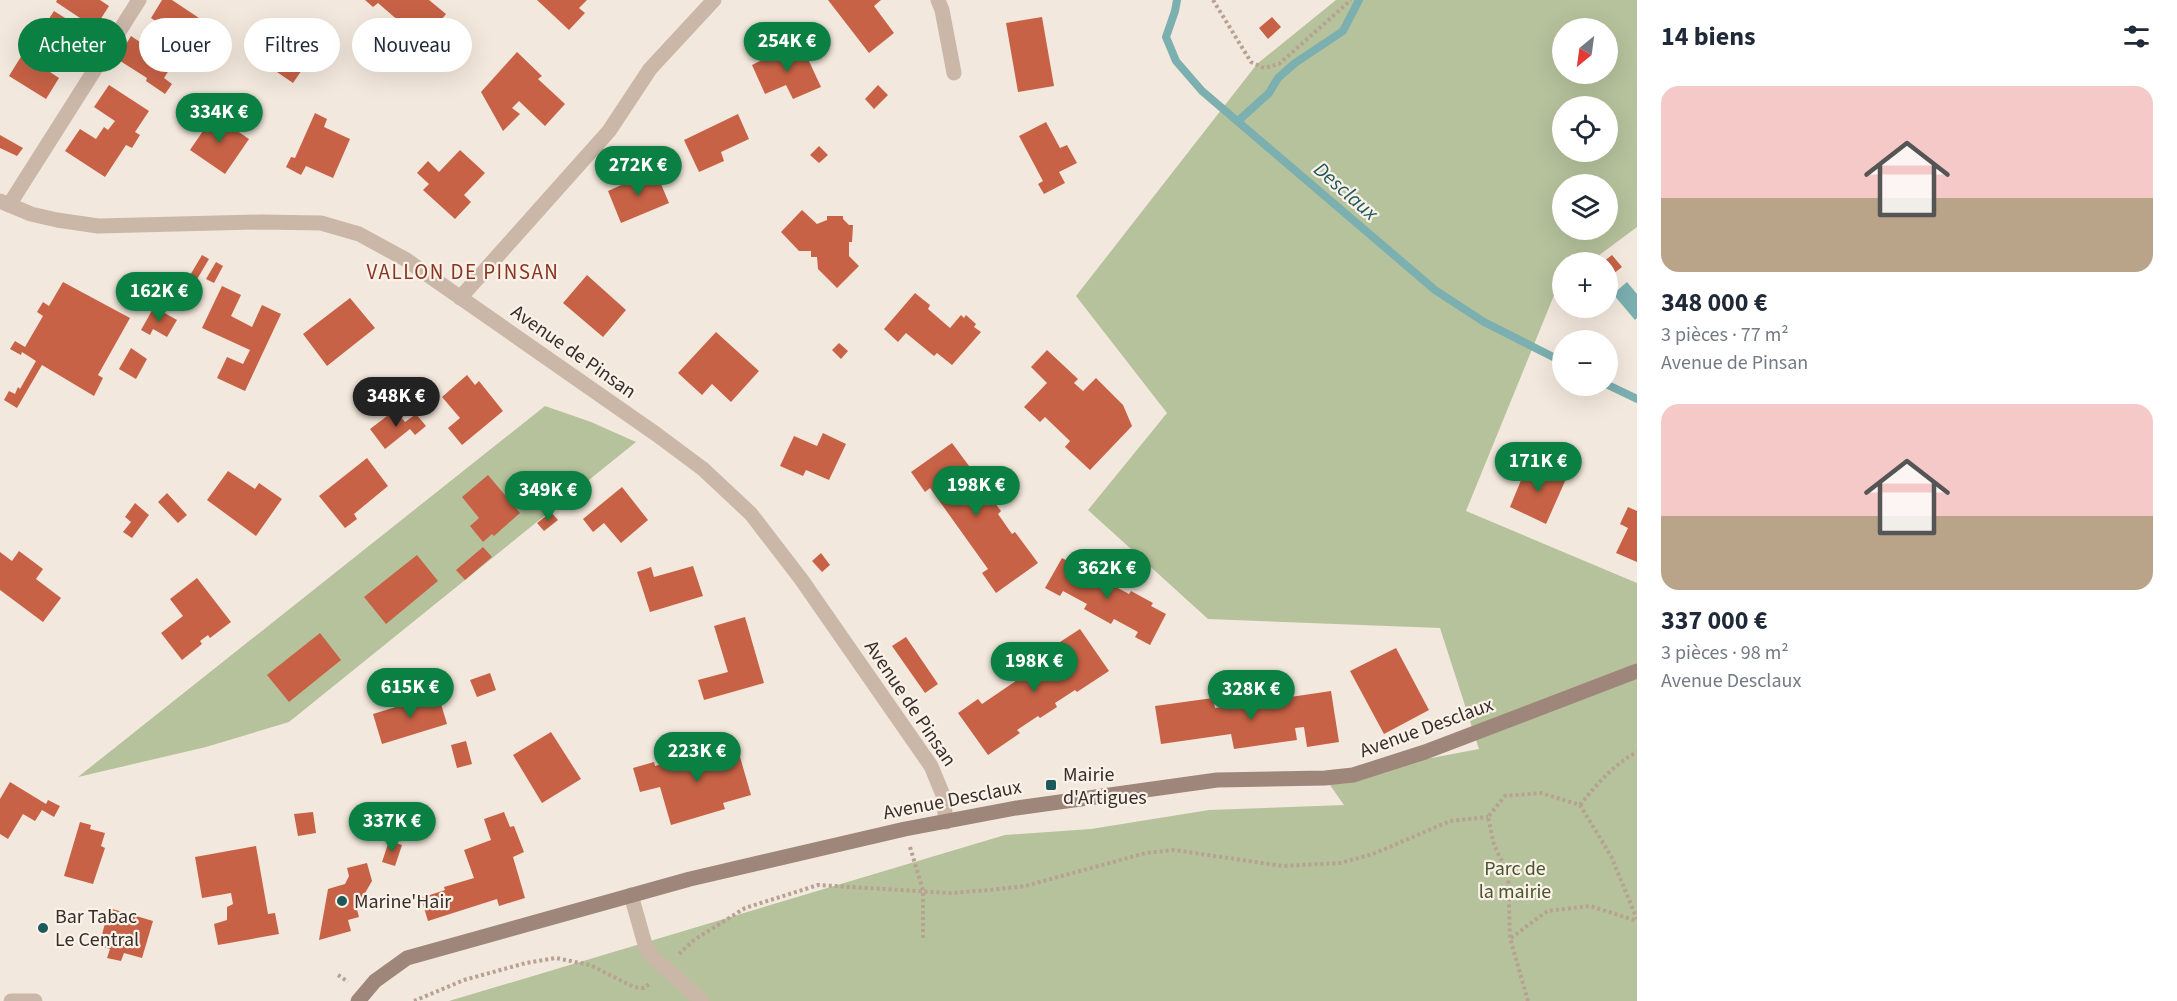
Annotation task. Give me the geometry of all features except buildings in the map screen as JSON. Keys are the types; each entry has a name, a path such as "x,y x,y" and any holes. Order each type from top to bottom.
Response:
{"street":[{"path":"5,203 139,0"},
{"path":"460,298 609,131 650,69 714,0"},
{"path":"938,0 954,73"},
{"name":"Avenue de Pinsan","path":"5,203 57,220 98,226 261,222 321,223 359,234 405,259 550,358 703,469 751,514 801,579 931,766 943,795 946,822"},
{"name":"Avenue Desclaux","path":"358,1001 375,981 407,958 690,879 905,829 1016,808 1216,780 1325,778 1353,775 1425,752 1637,671"},
{"path":"631,895 646,948 702,1001"},
{"path":"12,1001 35,1001"}],"path":[{"path":"1213,0 1251,62 1264,68 1279,64 1351,0"},
{"path":"1580,805 1600,781 1623,760 1637,752"},
{"path":"923,891 950,893 1025,886 1146,853 1174,850 1283,866 1340,863 1373,854 1449,821 1488,817 1505,796 1541,793 1580,805 1611,856 1637,920"},
{"path":"1488,817 1494,844 1508,874 1510,938 1528,1001"},
{"path":"905,829 923,891 923,941"},
{"path":"1510,938 1547,911 1590,906 1637,920"}],"green space":[{"name":"Parc de la mairie","path":"1336,0 1637,0 1637,227 1603,252 1552,252 1552,300 1466,511 1637,583 1637,1001 449,1001 1005,835 1091,829 1209,810 1344,805 1325,778 1479,749 1440,628 1208,619 1088,510 1167,413 1076,296 1257,64"},
{"path":"545,406 591,422 636,442 289,722 206,747 78,777"}],"water":[{"path":"1627,282 1637,294 1637,318 1635,320 1618,300 1618,290"}],"waterway":[{"name":"Desclaux","path":"1177,0 1166,37 1176,61 1202,91 1435,290 1484,322 1552,356"},
{"path":"1238,121 1269,93 1278,78 1295,63 1343,31 1359,0"},
{"name":"Desclaux","path":"1618,390 1637,399"}],"place":[{"name":"Mairie d'Artigues","path":"1051,785"},
{"name":"Marine'Hair","path":"342,901"},
{"name":"Bar Tabac Le Central","path":"43,928"}],"district":[{"name":"VALLON DE PINSAN","path":"463,272"}]}
